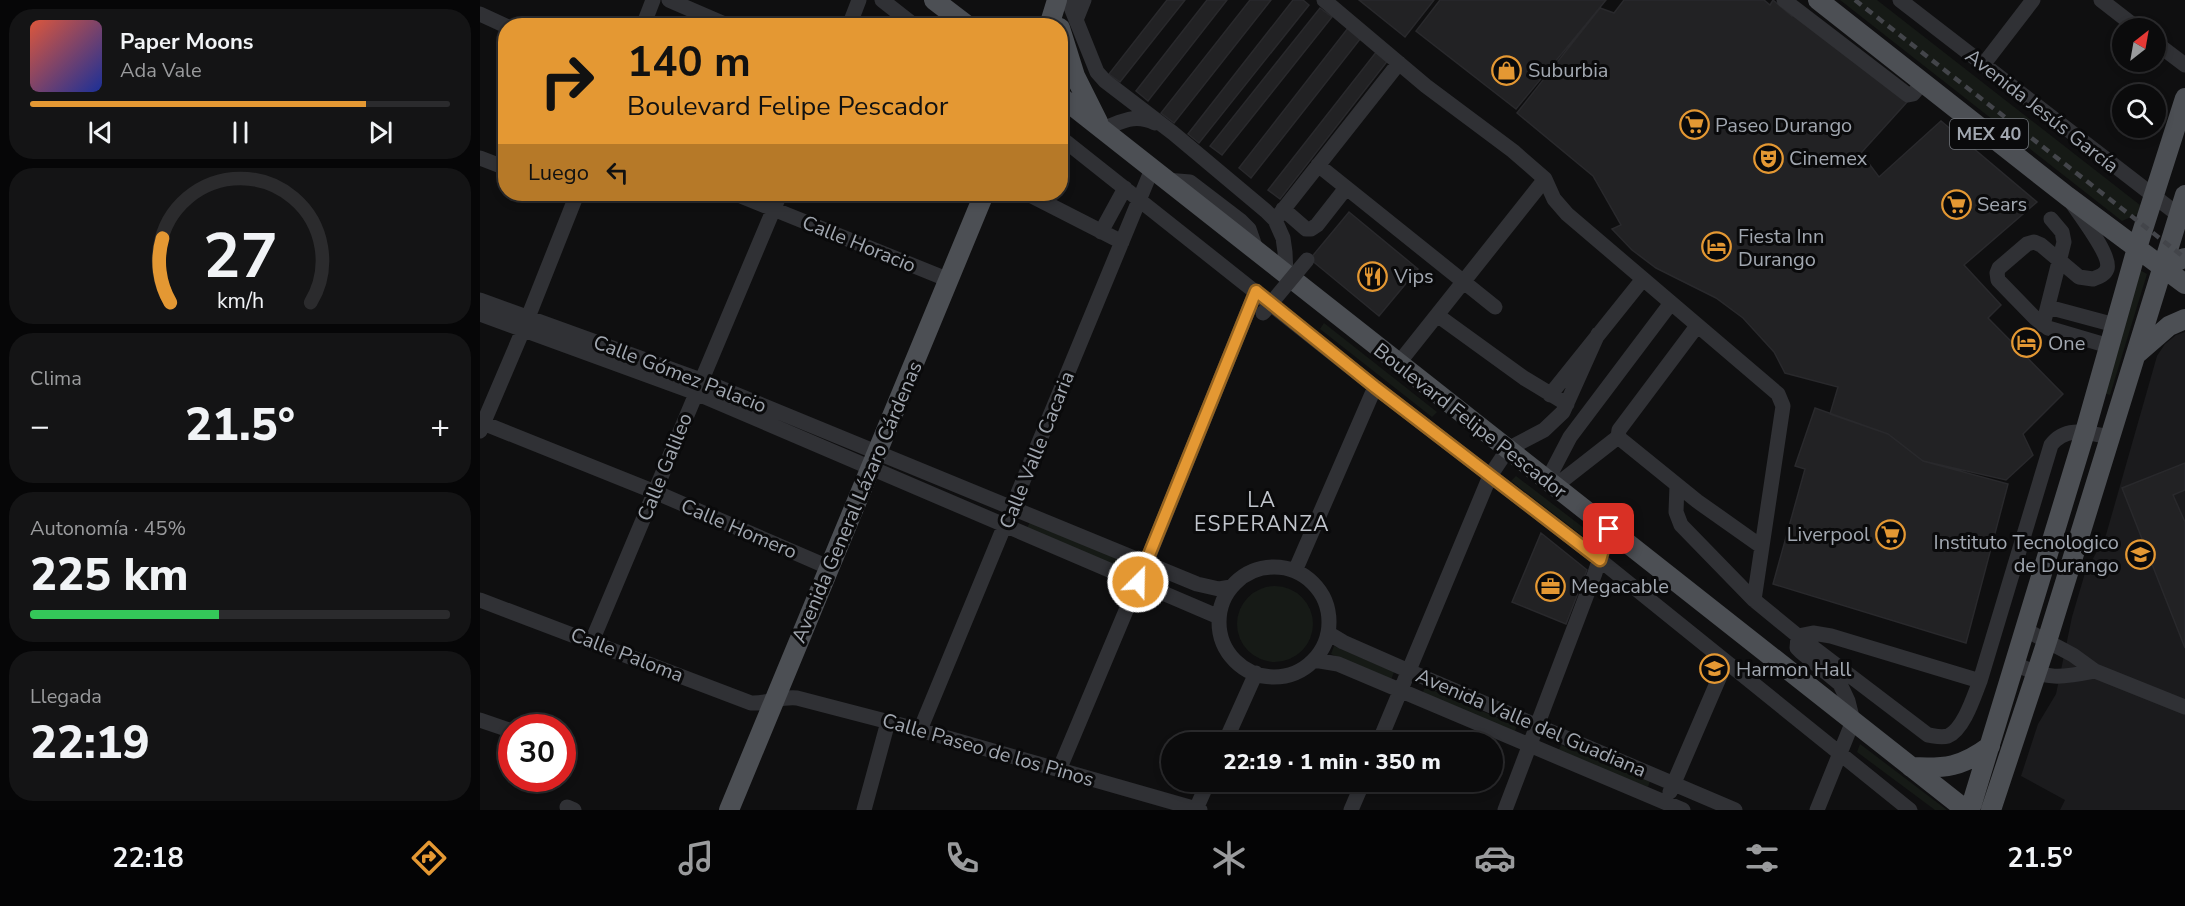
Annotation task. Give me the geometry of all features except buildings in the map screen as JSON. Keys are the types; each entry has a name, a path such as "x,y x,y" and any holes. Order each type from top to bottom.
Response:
{"main road":[{"path":"934,0 948,6 960,18"},
{"name":"MEX 40","path":"1818,0 2067,196 2185,284"},
{"path":"1061,1 1064,18"},
{"path":"1053,18 1061,1"},
{"path":"1068,40 1075,76 1102,129"},
{"path":"1968,810 2016,664 2137,248 2185,98"},
{"name":"Boulevard Felipe Pescador","path":"1068,102 1968,810"},
{"path":"1991,810 2047,641 2162,266 2182,218 2185,195"},
{"name":"Avenida General Lázaro Cárdenas","path":"729,810 981,201"},
{"path":"2162,266 2185,258"},
{"path":"2136,355 2169,326 2185,319"},
{"path":"1911,766 1941,768 1952,766 1972,759 1990,746"},
{"path":"2003,773 2008,810"}],"street":[{"path":"646,18 653,0"},
{"path":"669,0 711,18"},
{"path":"852,18 859,0"},
{"path":"882,0 905,18"},
{"path":"1068,21 1084,0"},
{"path":"1324,0 1399,63 1513,151 1545,179 1558,204 1775,391 1782,400 1782,417 1754,600"},
{"path":"1784,0 1908,95 1913,94 1923,82"},
{"name":"Avenida Jesús García","path":"1900,0 2182,218"},
{"path":"1983,64 2033,0"},
{"path":"2101,0 2124,18"},
{"path":"480,14 498,22"},
{"path":"1068,29 1097,72 1120,93 1251,197 1279,214 1311,229 1317,225 1346,188"},
{"path":"2166,50 2185,65"},
{"path":"1286,275 1286,252 1279,214 1399,63"},
{"path":"1102,129 1135,117 1147,120 1173,133"},
{"name":"Boulevard Felipe Pescador","path":"1068,142 1375,387 1600,560 1910,810"},
{"path":"480,158 498,165"},
{"path":"1318,165 1495,307"},
{"name":"Calle Valle Cacaria","path":"920,730 1139,199 1159,174"},
{"path":"1398,364 1545,179"},
{"path":"1101,232 1125,188"},
{"path":"2067,196 2106,255 2107,270 2099,277 2086,280 2034,242 2027,244 1998,271 1998,280 2043,325 2072,337 2109,346"},
{"path":"482,427 525,324 571,201"},
{"name":"Calle Horacio","path":"754,201 949,280"},
{"name":"Calle Galileo","path":"592,641 777,201"},
{"path":"1042,201 1122,242"},
{"path":"2043,325 2061,263 2064,237 2051,219"},
{"path":"1263,313 1307,260"},
{"path":"1550,395 1643,279"},
{"path":"1059,770 1256,291"},
{"name":"Calle Gómez Palacio","path":"480,300 525,324"},
{"path":"1551,484 1570,437 1671,303"},
{"path":"2048,307 2115,325"},
{"name":"Calle Gómez Palacio","path":"480,314 525,324 698,386 874,461"},
{"path":"1437,315 1550,395 1567,404"},
{"path":"1551,484 1618,433 1697,326"},
{"path":"1383,732 1490,476 1508,449 1544,430 1563,412 1598,334"},
{"path":"1295,571 1375,387"},
{"name":"Calle Homero","path":"482,427 655,492 828,567"},
{"path":"1677,485 1676,512 1682,525 1754,600 1928,735 1939,737 1948,736 1955,731 1965,716 1980,681 2051,445 2056,438 2067,432 2085,432 2109,437"},
{"path":"1618,433 1677,485 1762,547"},
{"path":"874,461 1013,509 1208,588 1231,587"},
{"path":"874,461 1005,526 1219,617"},
{"path":"1505,810 1600,560 1609,529"},
{"path":"1278,567 1295,571 1311,581 1323,596 1329,614 1328,633 1323,648 1302,670 1271,677 1256,674 1243,667 1228,651 1220,631 1219,617 1225,596 1231,587 1244,576 1260,569 1278,567"},
{"name":"Calle Paloma","path":"480,600 752,702 774,701"},
{"path":"2026,630 2073,655 2095,671 2185,707"},
{"name":"Avenida Valle del Guadiana","path":"1328,633 1409,671 1735,810"},
{"path":"1798,636 1813,633 1831,636 1980,681"},
{"path":"1798,636 1797,648 1836,680 1843,689 1853,721 1817,810"},
{"name":"Avenida Valle del Guadiana","path":"1314,660 1338,664 1529,745 1664,806 1683,810"},
{"path":"1664,806 1726,662"},
{"path":"2016,664 2036,674 2065,678 2095,671"},
{"path":"1230,732 1256,674"},
{"name":"Calle Paseo de los Pinos","path":"774,701 790,697 797,698 920,730 1198,809"},
{"path":"480,720 498,726"},
{"path":"864,810 888,722"},
{"path":"1198,809 1204,792"},
{"path":"1351,810 1359,792"}],"shaded area":[{"path":"1840,0 1877,0 2140,205 2138,214 2122,221"},
{"path":"2140,270 2147,274 2110,395 2103,393"},
{"path":"1324,323 1437,412 1432,417 1320,329"},
{"name":"Instituto Tecnologico de Durango","path":"2185,332 2185,810 2060,810 2065,800 2021,776 2038,724 2056,694 2072,617 2085,573 2106,535 2157,356 2165,344 2176,335"},
{"path":"1516,476 1597,538 1593,544 1511,481"},
{"path":"1030,522 1127,561 1124,570 1026,530"},
{"path":"1283,586 1296,592 1307,603 1313,616 1311,639 1296,656 1283,662 1267,662 1254,656 1239,639 1237,616 1243,603 1260,588"},
{"path":"1334,646 1394,672 1391,680 1331,654"},
{"path":"1425,687 1517,726 1514,734 1422,694"},
{"path":"1860,744 1947,810 1935,810 1857,752"},
{"path":"1561,745 1650,781 1648,787 1558,752"}],"railway":[{"path":"1855,0 2185,258"}],"place":[{"name":"Suburbia","path":"1507,70"},
{"name":"Paseo Durango","path":"1694,125"},
{"name":"Cinemex","path":"1768,158"},
{"name":"Sears","path":"1956,204"},
{"name":"Fiesta Inn Durango","path":"1717,247"},
{"name":"Vips","path":"1373,276"},
{"name":"One","path":"2027,343"},
{"name":"Liverpool","path":"1891,534"},
{"name":"Instituto Tecnologico de Durango","path":"2140,554"},
{"name":"Megacable","path":"1550,586"},
{"name":"Harmon Hall","path":"1715,669"}],"district":[{"name":"LA ESPERANZA","path":"1262,512"}],"route":[{"path":"1138,582 1256,291 1375,387 1600,560 1609,529"}]}
